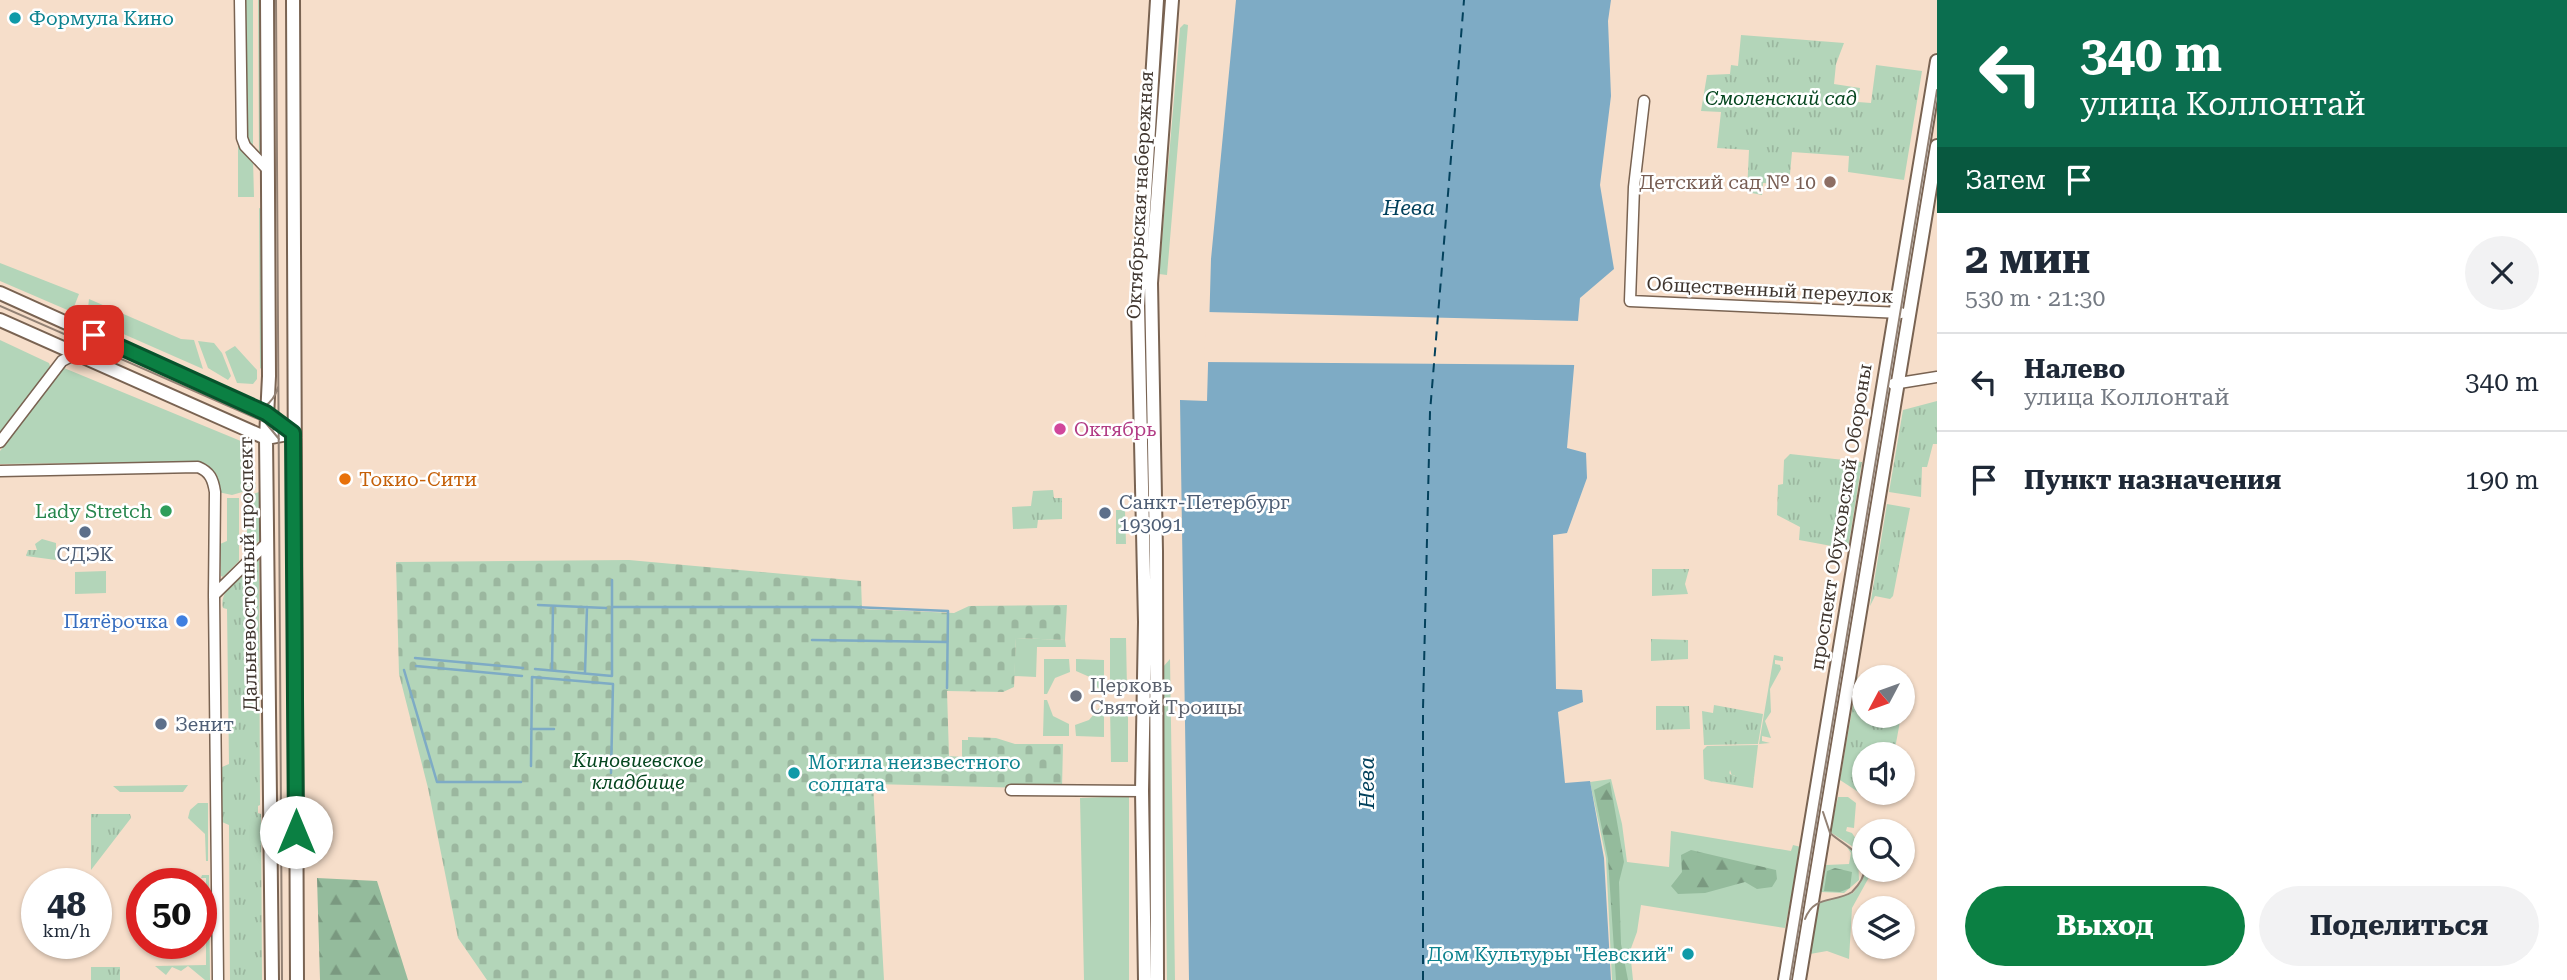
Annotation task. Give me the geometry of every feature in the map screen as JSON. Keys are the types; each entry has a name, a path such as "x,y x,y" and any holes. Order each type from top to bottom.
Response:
{"main road":[{"name":"Дальневосточный проспект","path":"267,0 269,376 266,438 272,980"},
{"path":"293,0 297,980"},
{"name":"Октябрьская набережная","path":"1144,980 1142,791 1145,622 1138,306 1157,0"},
{"name":"Октябрьская набережная","path":"1157,980 1156,551 1151,283 1172,0"},
{"name":"проспект Обуховской Обороны","path":"1785,980 1937,61"},
{"name":"проспект Обуховской Обороны","path":"1799,980 1937,146"},
{"path":"0,293 266,413 293,433"},
{"path":"0,320 266,438 293,433"}],"street":[{"path":"240,0 242,138 245,146 268,170"},
{"name":"Общественный переулок","path":"1644,101 1634,187 1629,301 1908,314"},
{"path":"0,442 62,361 75,354"},
{"path":"1883,385 1937,377"},
{"path":"0,471 198,467 212,478 215,497 218,980"},
{"path":"214,595 267,543"},
{"path":"1011,790 1142,791"}],"green space":[{"path":"244,0 253,0 253,152 245,142"},
{"path":"258,0 263,0 263,159 259,158"},
{"path":"1184,24 1188,25 1167,275 1159,274 1180,28"},
{"name":"Смоленский сад","path":"1741,35 1844,43 1836,64 1834,84 1860,88 1858,102 1871,103 1876,65 1922,71 1904,180 1848,172 1849,156 1792,152 1789,185 1763,183 1762,195 1747,192 1749,150 1717,148 1721,112 1701,111 1707,75 1730,74 1731,65 1738,66"},
{"path":"238,74 240,144 253,160 254,197 238,197"},
{"path":"259,208 262,209 264,371 260,368"},
{"path":"0,263 79,294 72,312 0,281"},
{"path":"89,299 181,339 194,340 203,369 87,318"},
{"path":"0,340 49,363 51,369 0,433"},
{"path":"198,341 214,343 222,353 231,376 228,380 208,368"},
{"path":"235,346 257,370 257,379 253,384 237,383 225,352"},
{"path":"64,368 248,444 256,488 232,495 218,492 217,475 207,466 191,462 0,464 0,451"},
{"path":"1937,401 1937,444 1933,444 1927,467 1922,467 1921,497 1889,492 1903,410"},
{"path":"1790,454 1862,462 1848,549 1799,540 1800,527 1777,515 1778,485 1783,484 1784,460"},
{"path":"1053,490 1054,498 1062,498 1062,519 1038,520 1037,528 1013,529 1012,507 1031,506 1033,491"},
{"path":"259,492 259,541 247,554 247,496"},
{"path":"227,498 239,498 239,561 223,577 220,544 227,541"},
{"path":"1887,504 1910,508 1893,596 1890,599 1875,596 1870,606"},
{"path":"1116,510 1125,510 1126,544 1116,544"},
{"path":"42,539 56,543 56,560 26,556 28,550 37,550 35,544"},
{"path":"259,558 258,813 261,814 262,980 230,980 229,825 222,822 222,767 229,764 227,609 223,608 223,601 234,580"},
{"name":"Киновиевское кладбище","path":"629,560 861,581 862,609 954,613 969,606 1067,605 1065,640 1016,638 1014,687 1003,692 947,691 949,756 962,757 962,740 968,740 968,737 996,738 1015,744 1063,744 1062,789 873,784 884,980 487,980 458,938 428,788 399,674 396,562"},
{"path":"1652,569 1689,569 1685,584 1688,594 1652,596"},
{"path":"106,571 106,593 75,594 75,572"},
{"path":"1016,638 1065,640 1066,647 1037,647 1036,677 1014,676"},
{"path":"1110,638 1126,638 1127,690 1110,690"},
{"path":"1651,639 1688,640 1688,659 1651,661"},
{"path":"1774,655 1783,657 1783,661 1775,660 1775,664 1780,665 1781,669 1770,689 1771,712 1765,721 1771,738 1762,736 1762,741 1770,743 1759,744"},
{"path":"1044,659 1069,659 1070,672 1055,678 1047,694 1044,694"},
{"path":"1076,659 1104,660 1104,690 1099,690 1092,678 1076,671"},
{"path":"1170,659 1175,980 1167,980 1163,667"},
{"path":"1044,700 1047,700 1053,716 1069,724 1069,736 1043,736"},
{"path":"1714,705 1763,714 1758,744 1704,745 1702,711 1713,713"},
{"path":"1656,706 1689,706 1690,729 1656,730"},
{"path":"1099,708 1104,708 1104,737 1076,736 1075,725 1089,720"},
{"path":"1110,708 1128,708 1128,762 1111,762"},
{"path":"1852,710 1852,728 1899,728 1896,742 1852,742 1852,788 1840,780"},
{"path":"1758,745 1754,778 1748,773 1732,776 1730,770 1729,775 1710,780 1713,782 1704,779 1703,750 1707,746"},
{"path":"1725,771 1734,776 1739,771 1749,771 1754,778 1753,788 1710,781 1710,772"},
{"path":"1611,779 1622,824 1627,862 1669,867 1671,831 1791,851 1793,845 1801,847 1785,928 1641,905 1637,932 1630,951 1633,980 1612,980 1606,858 1590,782"},
{"path":"1610,782 1624,862 1619,882 1621,944 1628,980 1616,980 1608,859 1594,790"},
{"path":"188,785 183,792 120,792 113,786"},
{"path":"1129,796 1129,980 1084,980 1080,798"},
{"path":"1838,797 1848,797 1852,800 1852,805 1856,805 1852,828 1847,827 1846,831 1852,833 1852,846 1830,832"},
{"path":"198,803 208,803 208,861 205,834 188,818 190,810"},
{"path":"91,814 130,814 131,818 91,868"},
{"path":"1845,844 1852,850 1852,882 1857,882 1844,893 1821,892 1826,865 1849,864 1851,853"},
{"path":"1691,850 1776,870 1777,879 1772,887 1757,889 1745,882 1705,893 1678,894 1671,886 1682,872 1681,855"},
{"path":"1835,868 1852,872 1850,888 1840,892 1824,891 1827,871"},
{"path":"317,878 377,881 408,980 320,980"},
{"path":"1861,882 1866,882 1859,896 1852,896 1849,959 1827,951 1810,954 1819,902 1853,893"},
{"path":"206,959 210,959 210,980 205,980 188,966 181,971 172,967 166,975 155,966 206,965"},
{"path":"91,967 120,967 120,980 91,980"}],"water":[{"name":"Нева","path":"1236,0 1611,0 1608,21 1611,96 1600,185 1614,269 1580,298 1567,448 1586,453 1587,478 1567,533 1553,535 1556,689 1582,690 1583,702 1558,712 1565,783 1590,781 1604,858 1611,980 1189,980 1180,400 1207,401 1211,259"}],"pier":[{"path":"1206,312 1581,321 1577,365 1204,362"}],"waterway":[{"path":"535,669 612,676 612,580"},
{"path":"538,605 606,608"},
{"path":"552,669 553,606"},
{"path":"585,673 587,607"},
{"path":"612,607 853,607 948,611 947,688"},
{"path":"812,640 946,642"},
{"path":"415,658 523,668"},
{"path":"416,666 522,676"},
{"path":"404,670 437,782 521,782"},
{"path":"531,766 532,677 613,684 611,773"},
{"path":"531,729 554,729"}],"ferry route":[{"path":"1423,980 1423,709 1430,412 1464,0"}],"tram line":[{"path":"276,0 282,980"},
{"path":"1790,980 1937,90"},
{"path":"0,306 265,422 279,439"},
{"path":"241,411 254,411 269,403 278,387"},
{"path":"1805,919 1809,911 1819,903 1852,892 1864,872 1859,857 1830,833 1823,812"}],"place":[{"name":"Формула Кино","path":"15,18"},
{"name":"Детский сад № 10","path":"1830,182"},
{"name":"Октябрь","path":"1060,429"},
{"name":"Токио-Сити","path":"345,479"},
{"name":"Lady Stretch","path":"166,511"},
{"name":"Санкт-Петербург 193091","path":"1105,513"},
{"name":"СДЭК","path":"85,532"},
{"name":"Пятёрочка","path":"182,621"},
{"name":"Церковь Святой Троицы","path":"1076,696"},
{"name":"Зенит","path":"161,724"},
{"name":"Могила неизвестного солдата","path":"794,773"},
{"name":"Дом Культуры \"Невский\"","path":"1688,954"}],"route":[{"path":"94,335 266,413 293,433 296,832"}]}
